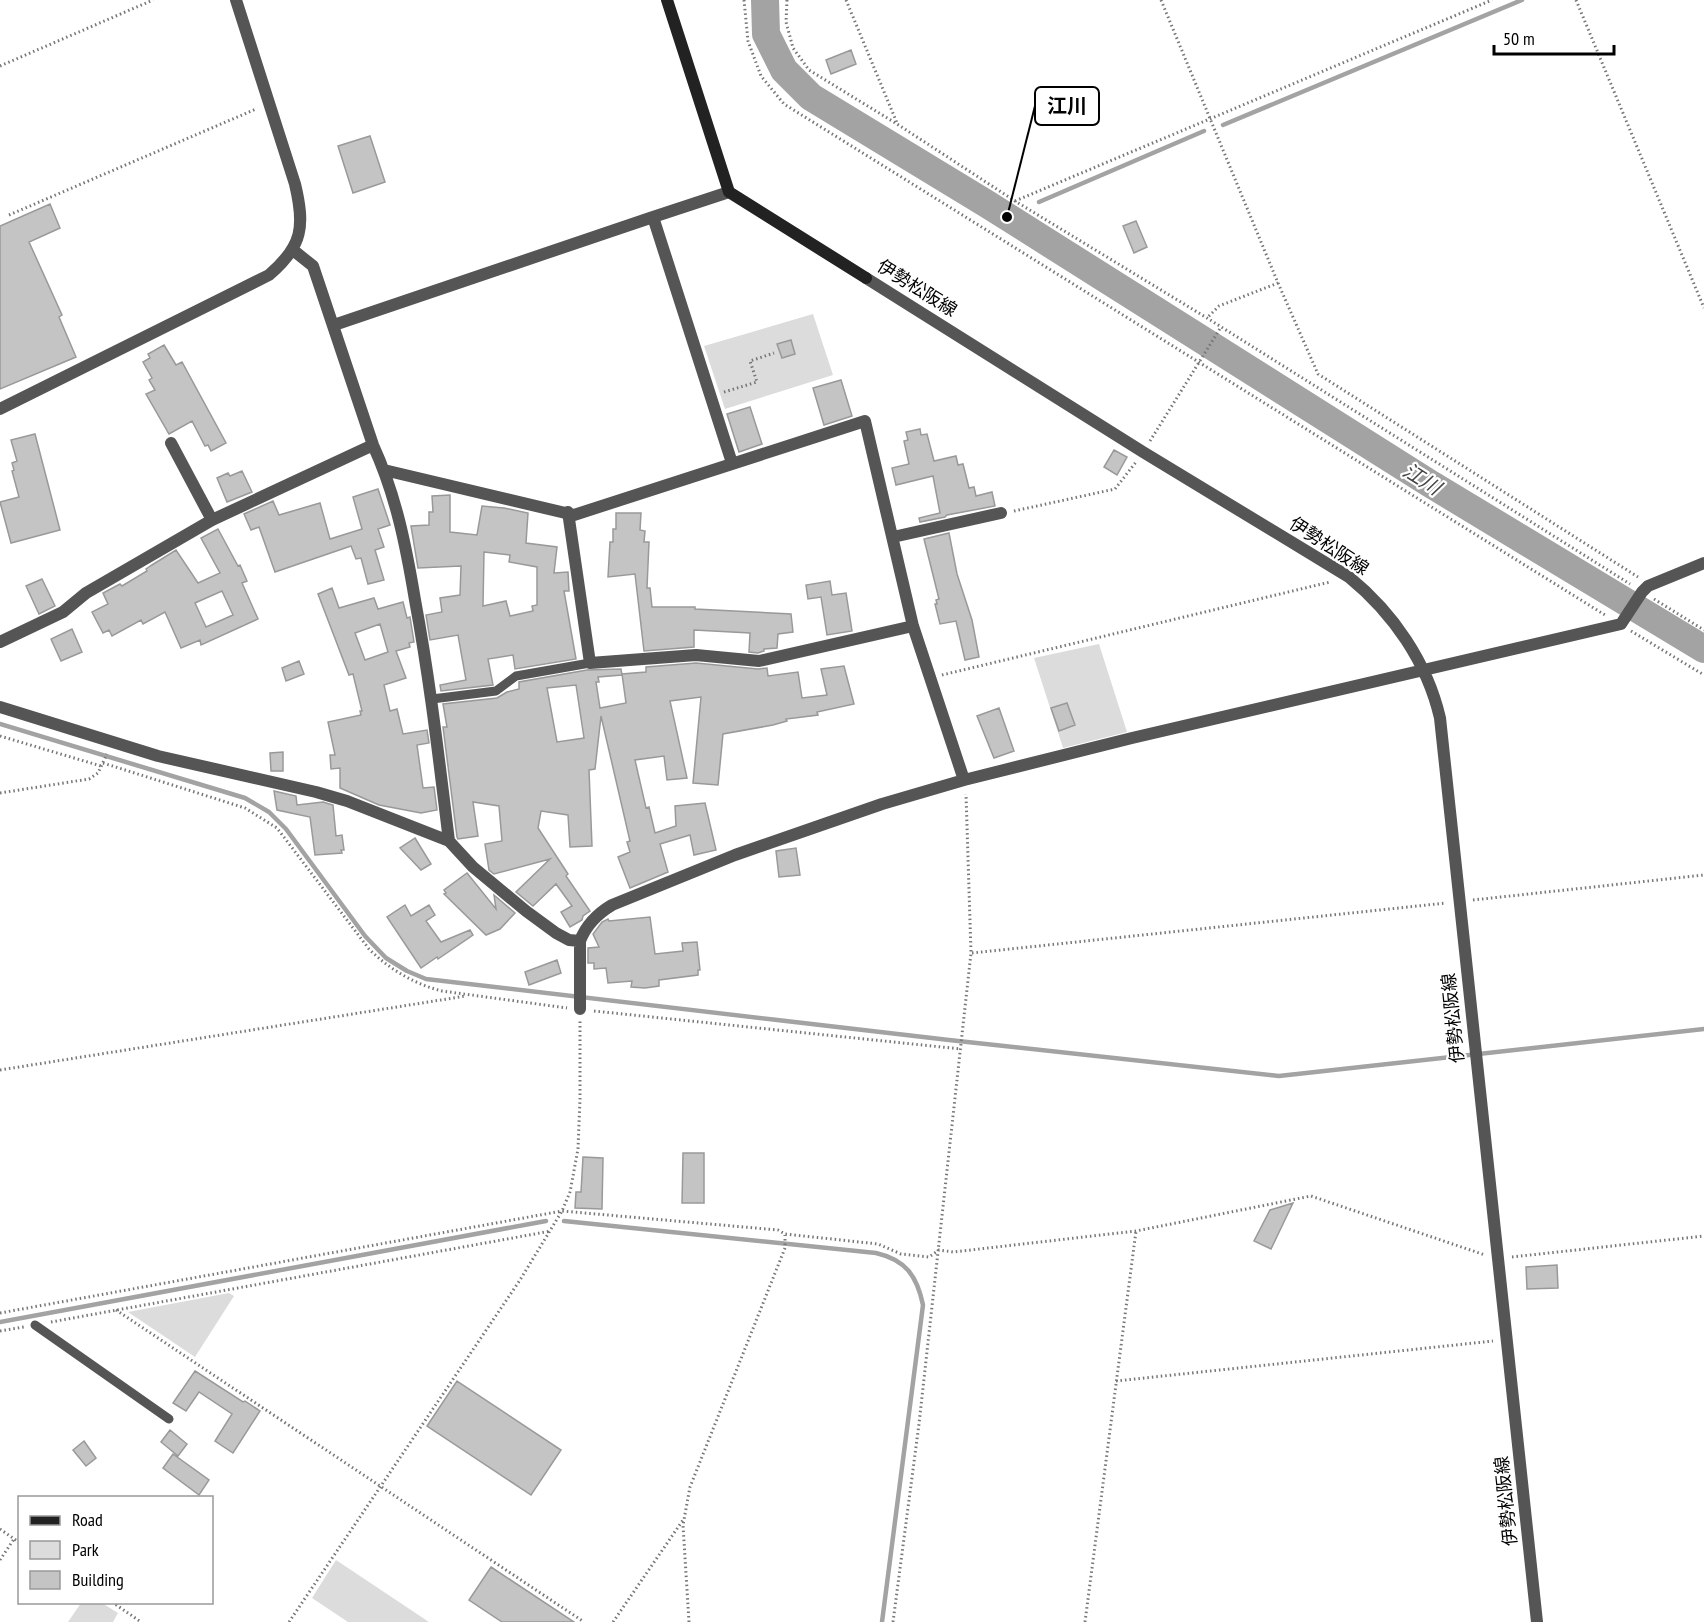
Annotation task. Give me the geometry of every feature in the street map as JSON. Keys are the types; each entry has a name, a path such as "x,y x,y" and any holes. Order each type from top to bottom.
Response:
{"street":[{"path":"0,409 269,275 293,250 302,223 301,208 236,0"},
{"path":"334,325 729,192 667,0"},
{"name":"伊勢松阪線","path":"729,192 1143,452 1349,577 1373,597 1389,616 1424,670 1434,693 1440,718 1537,1622"},
{"path":"654,217 732,463"},
{"path":"293,250 314,266 402,526 432,699 449,841"},
{"path":"384,470 574,514 865,421 913,626 964,780"},
{"path":"171,443 212,520"},
{"path":"0,642 63,612 86,592 212,520 373,445"},
{"path":"568,512 590,663 696,655 759,661 913,626"},
{"path":"893,537 1001,513"},
{"path":"580,1007 579,941 583,932 600,913 612,905 735,855 882,804 964,780 1132,738 1621,624 1645,589 1704,563"},
{"path":"0,707 158,756 327,795 449,841 473,867 526,911 556,933 569,940 579,941"}],"lane":[{"path":"432,699 496,691 516,676 590,663"},
{"path":"35,1325 169,1419"}],"path":[{"path":"0,66 153,0"},
{"path":"744,0 747,41 761,76 784,104 1704,675"},
{"path":"787,0 786,22 793,48 809,70 1015,201 1645,589 1704,630"},
{"path":"846,0 897,124"},
{"path":"1161,0 1318,374 1636,576 1645,589"},
{"path":"1015,201 1492,0"},
{"path":"1576,0 1704,308"},
{"path":"9,215 269,103"},
{"path":"1207,318 1219,306 1278,283"},
{"path":"1001,513 1115,489 1143,452 1221,326"},
{"path":"711,396 757,382 750,361 774,353"},
{"path":"930,678 1349,577"},
{"path":"0,736 102,764 245,808 277,828 362,940 381,961 426,987 470,995 961,1048"},
{"path":"0,793 89,779 98,772 108,751"},
{"path":"893,1622 919,1424 971,952 968,818 964,780"},
{"path":"971,952 1704,875"},
{"path":"0,1070 470,995"},
{"path":"289,1622 520,1280 562,1211 570,1192 578,1149 580,1007"},
{"path":"0,1313 562,1211 778,1230 785,1234 878,1244 901,1254 929,1257 939,1250 953,1251 1136,1231 1311,1196 1498,1259 1704,1236"},
{"path":"0,1331 551,1231"},
{"path":"1085,1622 1136,1231"},
{"path":"689,1622 683,1536 690,1487 785,1248 785,1234"},
{"path":"116,1310 584,1622"},
{"path":"1116,1381 1507,1339"},
{"path":"613,1622 684,1518"},
{"path":"0,1529 18,1542"},
{"path":"0,1560 14,1539"},
{"path":"115,1604 141,1622"}],"green space":[{"path":"813,314 833,375 725,409 704,346"},
{"path":"1099,644 1127,732 1063,748 1034,658"},
{"path":"229,1293 234,1296 195,1357 128,1312"},
{"path":"336,1560 429,1622 348,1622 312,1598"},
{"path":"80,1604 104,1604 118,1613 113,1622 68,1622"}],"building":[{"path":"851,50 856,64 831,74 826,60"},
{"path":"370,136 385,182 353,193 338,146"},
{"path":"50,204 60,228 29,242 62,315 59,317 76,357 0,389 0,226"},
{"path":"1136,221 1147,247 1134,253 1123,226"},
{"path":"791,340 795,354 782,358 777,344"},
{"path":"164,345 176,365 182,362 226,443 211,451 208,445 205,446 192,421 169,434 146,394 155,390 149,380 152,378 143,362 150,358 148,354"},
{"path":"841,380 852,416 824,425 813,388"},
{"path":"750,407 762,444 739,452 727,414"},
{"path":"920,429 921,435 927,434 934,461 956,456 958,465 963,464 969,488 974,487 976,496 992,492 995,506 920,522 919,518 940,513 933,476 896,485 892,468 909,464 904,441 908,440 906,432"},
{"path":"35,434 60,530 11,543 0,502 19,497 12,471 14,470 12,463 17,461 11,440"},
{"path":"1114,450 1127,457 1117,475 1104,467"},
{"path":"242,471 252,492 227,502 217,478 228,473 230,476"},
{"path":"378,489 390,525 378,529 384,547 375,550 384,580 368,584 361,558 356,559 351,546 275,572 259,527 251,530 244,514 273,501 279,515 320,503 330,539 362,529 353,497"},
{"path":"450,495 450,532 477,535 482,506 528,513 526,543 557,547 554,573 568,572 569,591 564,591 576,659 515,669 513,655 488,659 493,685 441,691 440,685 466,680 458,635 430,640 426,615 442,612 440,598 460,595 461,566 418,568 411,526 429,525 429,512 433,512 432,496","holes":["484,552 510,555 509,562 537,567 537,605 532,606 533,611 510,616 506,601 483,606"]},
{"path":"616,513 641,513 640,530 645,531 644,542 649,542 647,588 650,588 652,607 695,607 695,609 791,614 793,632 778,634 777,648 764,649 758,653 749,652 750,633 694,630 694,647 644,651 635,574 608,577 610,542 613,542 613,529 616,529"},
{"path":"218,529 238,566 240,565 247,581 242,583 258,619 201,645 200,640 181,648 165,612 143,624 141,620 112,636 109,630 103,633 92,612 108,604 103,593 120,584 122,586 176,550 198,583 220,573 201,538","holes":["222,591 233,615 206,627 195,603"]},
{"path":"949,533 957,574 972,620 979,657 965,660 956,621 940,624 935,604 939,599 924,539"},
{"path":"42,579 55,606 39,614 26,586"},
{"path":"830,581 832,595 846,593 852,631 827,635 821,597 808,599 806,585"},
{"path":"332,588 339,608 374,598 378,609 403,602 407,618 410,617 414,642 409,643 410,647 396,651 406,678 384,685 390,711 397,709 403,734 427,730 429,743 417,745 423,788 434,787 437,810 421,813 379,805 340,788 340,768 331,769 330,755 335,755 328,722 361,715 360,711 362,711 353,674 349,675 318,594","holes":["380,624 388,652 365,660 355,633"]},
{"path":"72,629 82,652 61,661 51,639"},
{"path":"299,661 304,674 286,681 282,668"},
{"path":"696,663 767,668 768,676 798,672 802,698 827,695 821,669 844,666 854,704 817,712 818,715 786,719 787,721 773,725 723,734 718,785 693,783 701,697 670,701 687,778 667,780 664,756 635,760 646,808 649,807 655,833 676,826 675,806 705,803 716,850 694,855 690,835 660,844 668,872 630,888 618,857 630,852 627,842 630,841 601,716 595,769 589,770 592,846 570,847 568,815 541,811 538,828 590,911 583,916 582,920 570,927 561,912 572,906 556,884 533,906 516,892 550,859 494,874 489,870 485,844 502,841 499,806 473,802 478,836 458,839 443,727 447,727 443,704 497,698 519,689 519,682 587,670 621,669 622,675 598,677 599,682 596,682 600,708 626,703 622,674 646,672 646,667","holes":["576,685 584,738 557,742 547,688"]},
{"path":"1067,703 1075,725 1059,731 1051,708"},
{"path":"999,708 1014,751 994,758 977,716"},
{"path":"283,752 283,771 271,771 270,753"},
{"path":"274,791 296,796 297,805 323,802 333,805 336,836 342,835 344,850 341,850 342,853 315,855 310,817 277,810"},
{"path":"415,838 431,864 421,870 400,848"},
{"path":"796,848 800,875 779,877 776,851"},
{"path":"467,873 496,909 494,895 515,913 500,929 486,935 444,894 446,893 444,890"},
{"path":"405,905 411,916 429,905 435,915 426,921 441,942 470,930 473,935 421,968 387,917"},
{"path":"650,917 655,954 683,951 682,943 697,942 700,970 698,970 698,975 659,980 659,986 645,988 631,987 632,981 608,983 606,968 594,969 594,963 588,963 588,948 599,947 593,934 602,922 608,919 609,921"},
{"path":"557,960 561,973 529,985 525,972"},
{"path":"683,1153 704,1153 704,1203 682,1203"},
{"path":"583,1157 603,1158 602,1209 575,1208 576,1192 581,1192"},
{"path":"1293,1203 1271,1249 1254,1241 1270,1210"},
{"path":"1557,1265 1558,1288 1527,1289 1526,1267"},
{"path":"195,1371 260,1411 233,1453 215,1441 232,1414 199,1392 186,1411 173,1403"},
{"path":"457,1381 561,1450 531,1495 427,1426"},
{"path":"170,1430 187,1444 178,1456 161,1442"},
{"path":"84,1441 96,1458 86,1466 73,1450"},
{"path":"173,1454 209,1480 199,1495 163,1468"},
{"path":"491,1567 574,1622 502,1622 469,1600"}],"waterway":[{"name":"江川","path":"765,0 766,34 784,70 811,97 987,204 1429,483 1704,649"},
{"path":"1223,125 1522,0"},
{"path":"1039,202 1204,131"},
{"path":"0,724 245,798 269,812 286,829 365,936 386,958 426,979 1279,1076 1704,1029"},
{"path":"0,1322 546,1221"},
{"path":"564,1221 876,1253 895,1260 908,1271 917,1286 923,1305 882,1622"}],"place":[{"name":"江川","path":"1007,217"}]}
